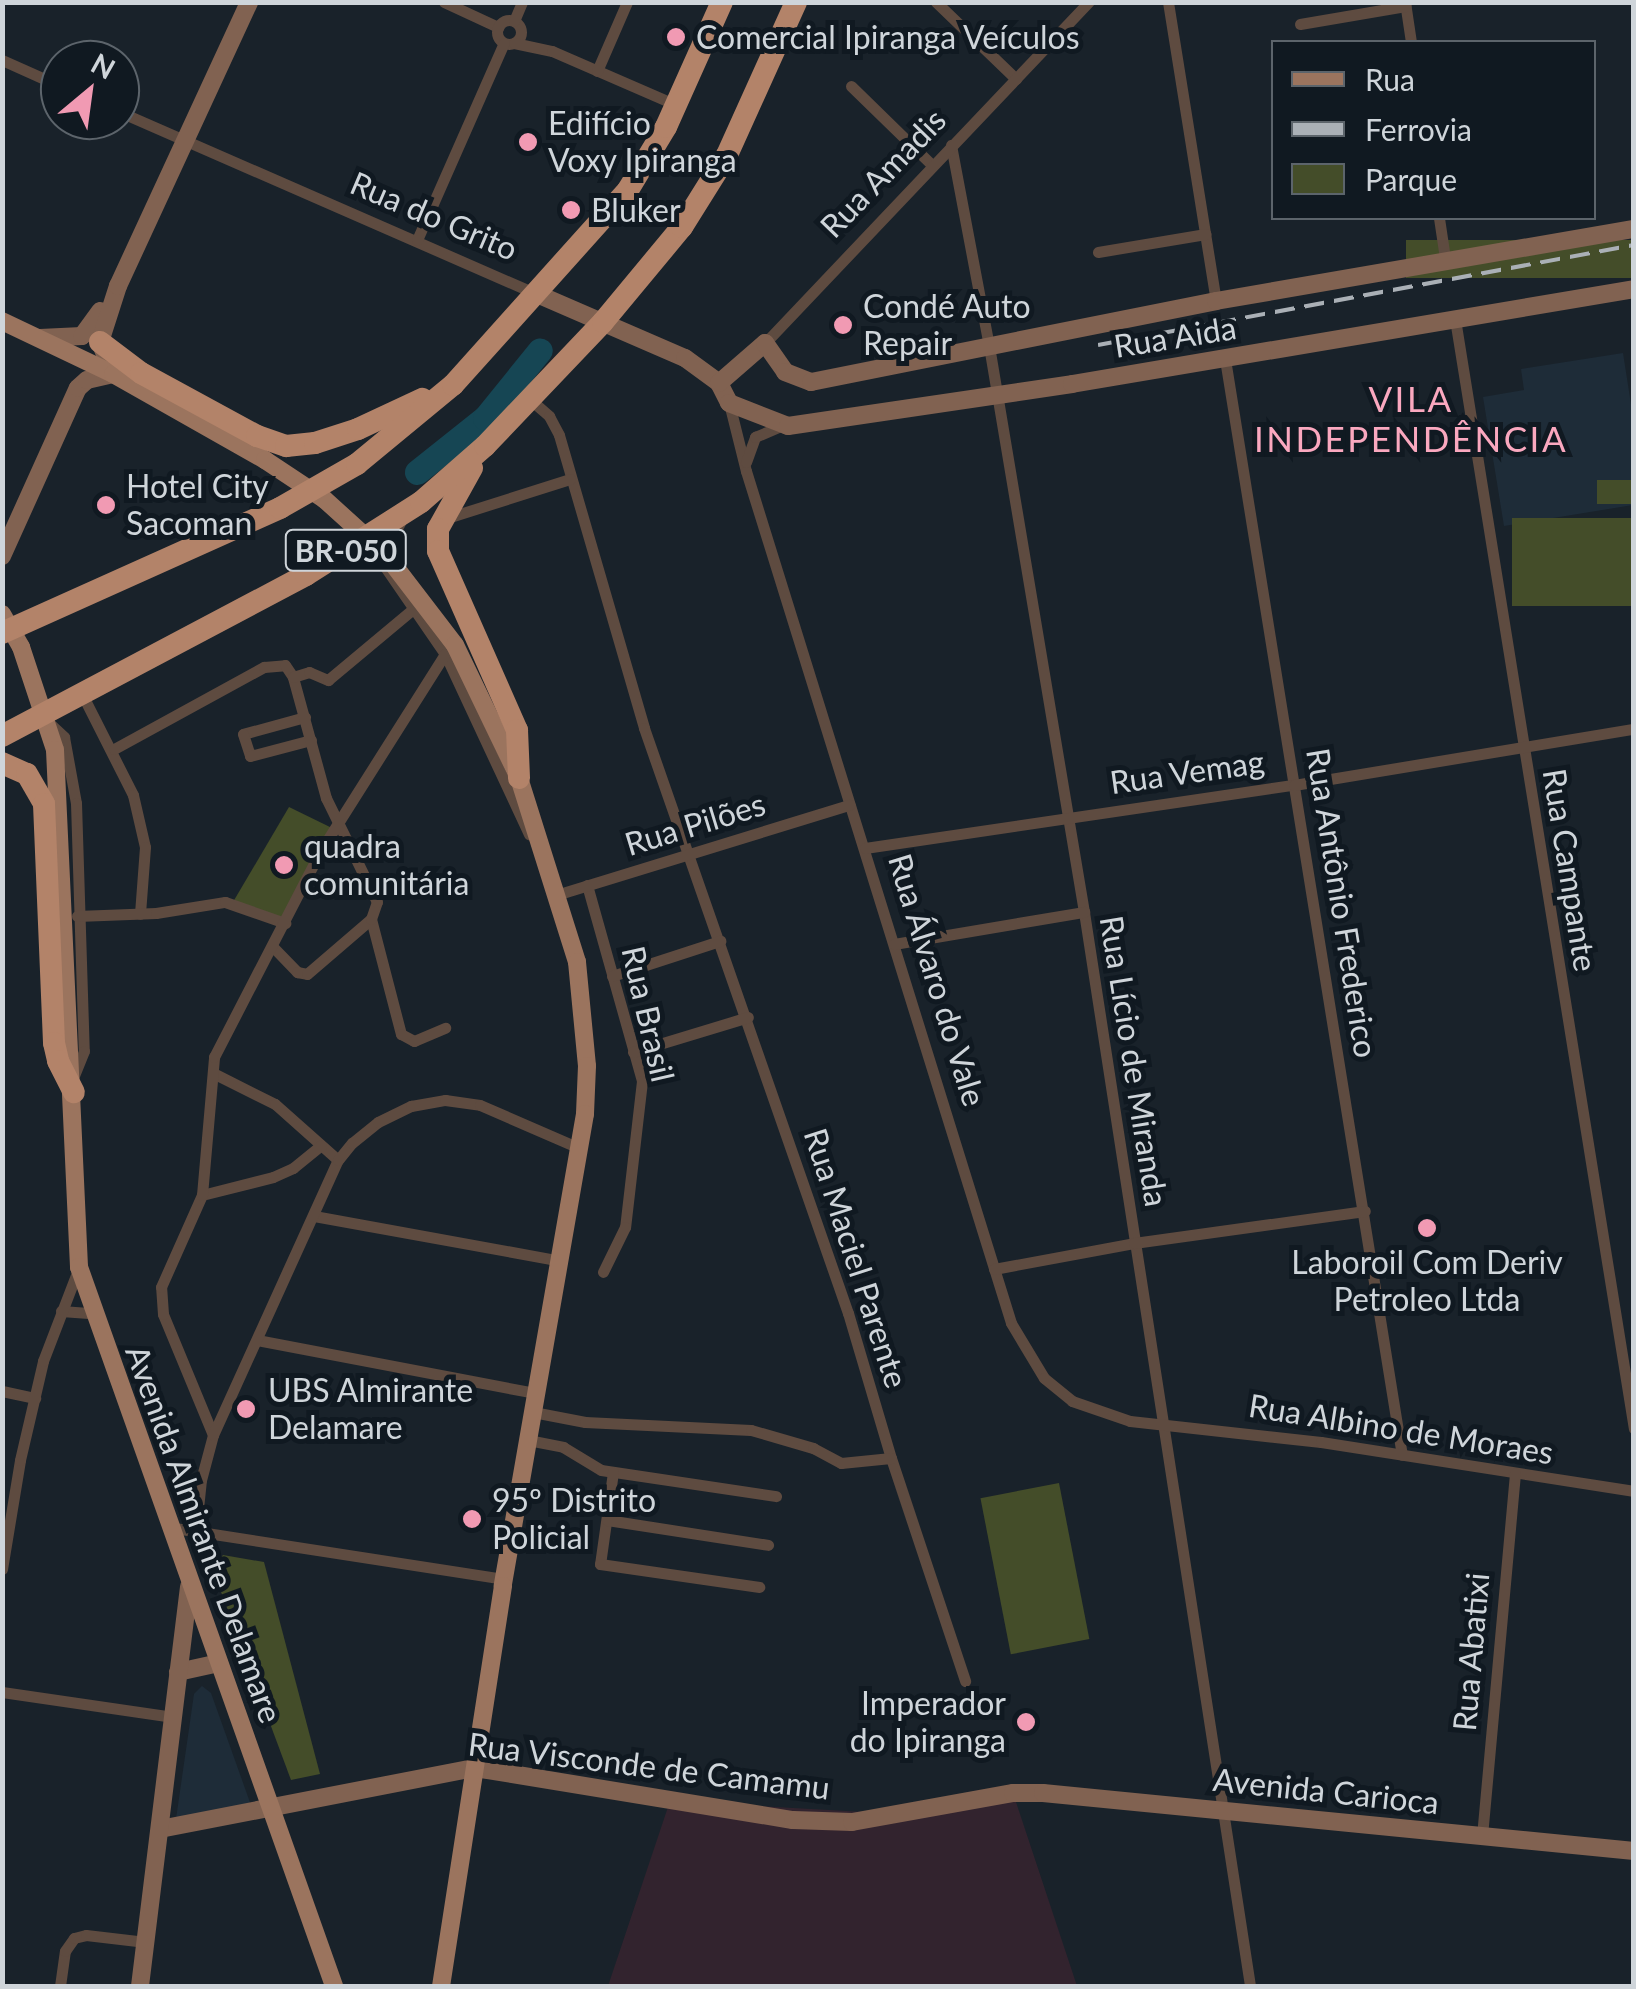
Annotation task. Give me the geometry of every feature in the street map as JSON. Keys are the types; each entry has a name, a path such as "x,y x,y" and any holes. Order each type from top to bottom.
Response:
{"highway":[{"name":"BR-050","path":"2,633 280,508 358,464 453,385 545,297 628,190 676,105 722,2"},
{"name":"BR-050","path":"2,736 306,575 408,511 485,446 532,401 592,317 654,264 716,176 796,2"},
{"path":"100,342 141,373 257,436 286,446 315,444 358,429 453,385"},
{"path":"485,446 442,519 438,550 517,730 519,778"},
{"path":"2,763 27,774 44,804 54,1043 58,1061 73,1077"}],"main road":[{"path":"2,321 117,376 298,480 386,556 455,645 519,778 577,962 588,1066 579,1148 440,1986"},
{"path":"2,614 33,678 56,750 73,1077"},
{"name":"Avenida Almirante Delamare","path":"73,1077 79,1266 92,1312 273,1806 334,1986"}],"street":[{"path":"2,556 78,388 87,380 117,376 100,342 118,286 249,2"},
{"path":"444,2 498,27 509,43 552,51 676,105"},
{"path":"417,240 509,43 520,36 517,24 522,2"},
{"path":"597,70 627,2"},
{"path":"936,2 1016,79"},
{"name":"Rua Amadis","path":"719,383 765,342 1089,2"},
{"path":"1168,2 1216,301"},
{"path":"1300,24 1405,4 1411,40"},
{"path":"498,27 517,24 552,51"},
{"path":"2,60 40,77"},
{"path":"851,86 932,165"},
{"name":"Rua do Grito","path":"140,121 685,358 719,383"},
{"name":"Rua Lício de Miranda","path":"951,145 989,346 1084,912 1160,1425 1250,1986"},
{"path":"1439,220 1445,258"},
{"name":"Rua Aida","path":"765,342 785,372 811,382 1445,258 1634,229"},
{"path":"1098,252 1206,234"},
{"path":"39,338 82,336 118,286"},
{"name":"Rua Aida","path":"788,426 1225,359 1634,289"},
{"name":"Rua Campante","path":"1455,319 1634,1429"},
{"name":"Rua Antônio Frederico","path":"1225,359 1402,1456"},
{"name":"Rua Álvaro do Vale","path":"719,383 729,402 746,472 1011,1323 1032,1361 1058,1392 1108,1415 1160,1425"},
{"name":"Rua Maciel Parente","path":"532,401 555,425 644,728 748,1017 966,1680"},
{"path":"729,402 788,426"},
{"path":"746,472 755,437 768,428 788,426"},
{"path":"442,519 570,479"},
{"path":"408,511 390,543 385,568 445,654 529,834 542,850"},
{"path":"294,677 309,672 328,680 414,608"},
{"path":"213,1435 161,1300 168,1263 202,1195 214,1057 339,819 445,654"},
{"path":"114,749 264,668 280,664 294,677 326,798 377,902 373,915 400,1034 414,1041 445,1028"},
{"path":"83,696 114,749 133,795 145,847 140,914"},
{"name":"Avenida Almirante Delamare","path":"43,717 64,737 76,803 76,916 84,1051 73,1077"},
{"path":"305,717 243,734 250,756 311,740"},
{"name":"Rua Vemag","path":"865,848 1068,815 1294,785 1634,729"},
{"name":"Rua Pilões","path":"556,895 849,805"},
{"name":"Rua Brasil","path":"587,885 642,1081 624,1227 603,1272"},
{"path":"76,916 140,914 225,902 285,923"},
{"path":"894,944 1084,912"},
{"path":"274,947 298,972 307,974 373,915"},
{"path":"612,976 720,942"},
{"path":"633,1052 748,1017"},
{"path":"213,1072 275,1104 338,1160"},
{"path":"196,1528 201,1480 213,1435 338,1160 378,1122 411,1106 446,1100 480,1105 579,1148"},
{"path":"202,1195 273,1177 293,1168 320,1145"},
{"path":"994,1269 1364,1210"},
{"path":"314,1216 562,1261"},
{"path":"2,1570 34,1398 79,1266"},
{"path":"61,1311 92,1312"},
{"path":"256,1340 535,1402 585,1422 751,1430 814,1448 841,1462 890,1458"},
{"path":"2,1391 34,1398"},
{"name":"Rua Albino de Moraes","path":"1160,1425 1634,1491"},
{"path":"528,1440 564,1447 595,1468 776,1496"},
{"path":"613,1472 599,1563 760,1587"},
{"name":"Rua Abatixi","path":"1482,1836 1515,1474"},
{"path":"606,1520 768,1544"},
{"path":"168,1527 196,1528 505,1579"},
{"path":"140,1986 190,1587"},
{"path":"178,1672 218,1663"},
{"path":"2,1692 173,1717"},
{"name":"Rua Visconde de Camamu","path":"160,1829 475,1768 794,1820 831,1822 872,1820 1013,1793"},
{"name":"Avenida Carioca","path":"1013,1793 1634,1851"},
{"path":"60,1986 65,1951 74,1938 86,1934 146,1942"}],"shaded area":[{"path":"1623,353 1633,417 1633,505 1504,526 1483,397 1524,390 1521,369"},
{"path":"202,1686 211,1693 252,1808 176,1819 194,1694"},
{"path":"1013,1793 1077,1986 608,1986 670,1801 900,1814"}],"green space":[{"path":"1406,240 1633,240 1633,278 1406,278"},
{"path":"1597,480 1633,480 1633,504 1597,504"},
{"path":"1512,518 1633,518 1633,606 1512,606"},
{"name":"quadra comunitária","path":"289,807 332,828 284,922 233,902"},
{"path":"1059,1483 1089,1639 1011,1654 980,1498"},
{"path":"223,1555 264,1562 320,1774 291,1780 217,1581 216,1563"}],"waterway":[{"path":"417,472 485,418 540,350"}],"railway":[{"path":"1098,345 1634,245"}],"place":[{"name":"Comercial Ipiranga Veículos","path":"676,37"},
{"name":"Edifício Voxy Ipiranga","path":"528,142"},
{"name":"Bluker","path":"571,210"},
{"name":"Condé Auto Repair","path":"843,325"},
{"name":"Hotel City Sacoman","path":"106,505"},
{"name":"quadra comunitária","path":"284,865"},
{"name":"Laboroil Com Deriv Petroleo Ltda","path":"1427,1228"},
{"name":"UBS Almirante Delamare","path":"246,1409"},
{"name":"95º Distrito Policial","path":"472,1519"},
{"name":"Imperador do Ipiranga","path":"1026,1722"}],"district":[{"name":"VILA INDEPENDÊNCIA","path":"1411,418"}]}
